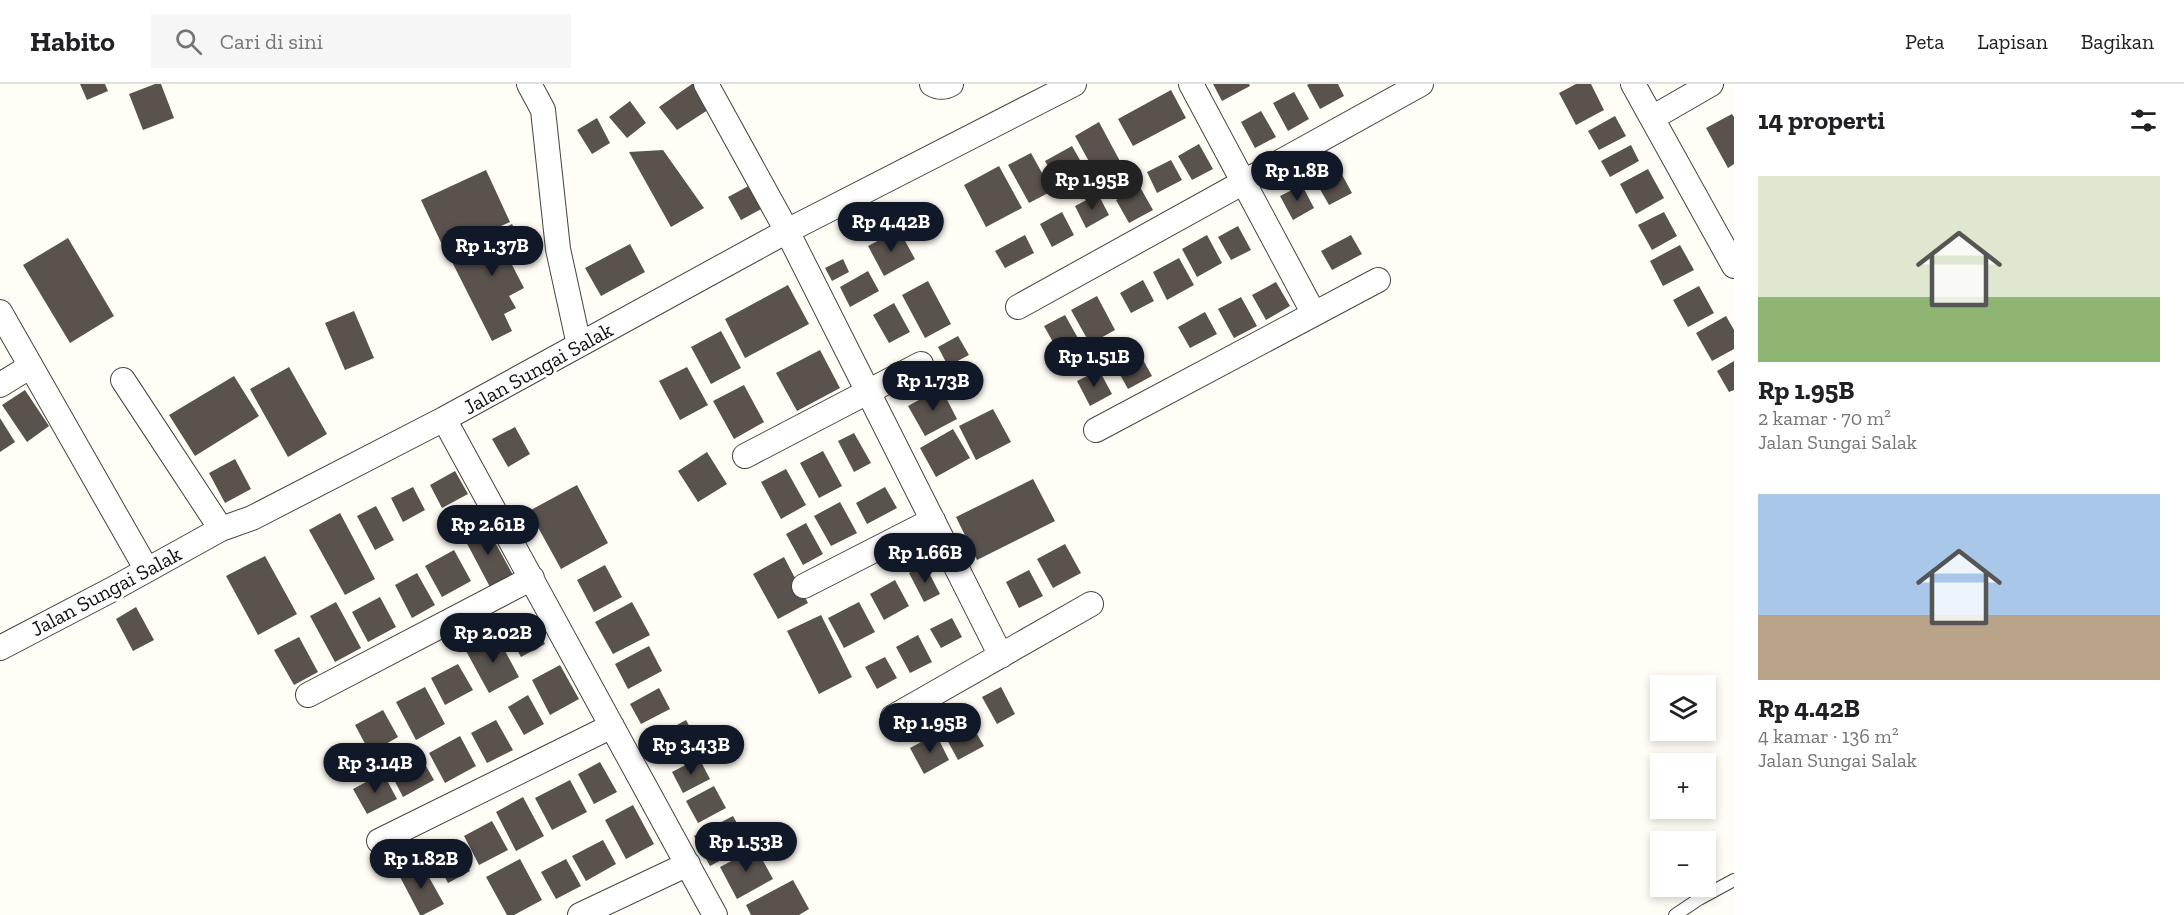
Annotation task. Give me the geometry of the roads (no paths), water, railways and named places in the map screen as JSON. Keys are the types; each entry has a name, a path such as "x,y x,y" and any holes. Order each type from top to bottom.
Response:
{"street":[{"path":"529,84 543,110 558,249 579,345"},
{"path":"706,84 787,231 1000,656"},
{"path":"932,84 938,87 951,84"},
{"name":"Jalan Sungai Salak","path":"0,648 221,529 252,518 444,419 787,231 1072,84"},
{"path":"1191,84 1314,315"},
{"path":"1018,307 1421,84"},
{"path":"1633,84 1734,266"},
{"path":"1652,118 1711,84"},
{"path":"1096,430 1378,280"},
{"path":"0,312 147,570"},
{"path":"746,456 921,364"},
{"path":"0,385 31,366"},
{"path":"123,380 221,529"},
{"path":"444,419 715,915"},
{"path":"804,586 933,520"},
{"path":"308,695 532,578"},
{"path":"893,717 1091,604"},
{"path":"379,841 612,726"},
{"path":"580,915 688,864"}],"lane":[{"path":"1676,915 1734,880"}]}
